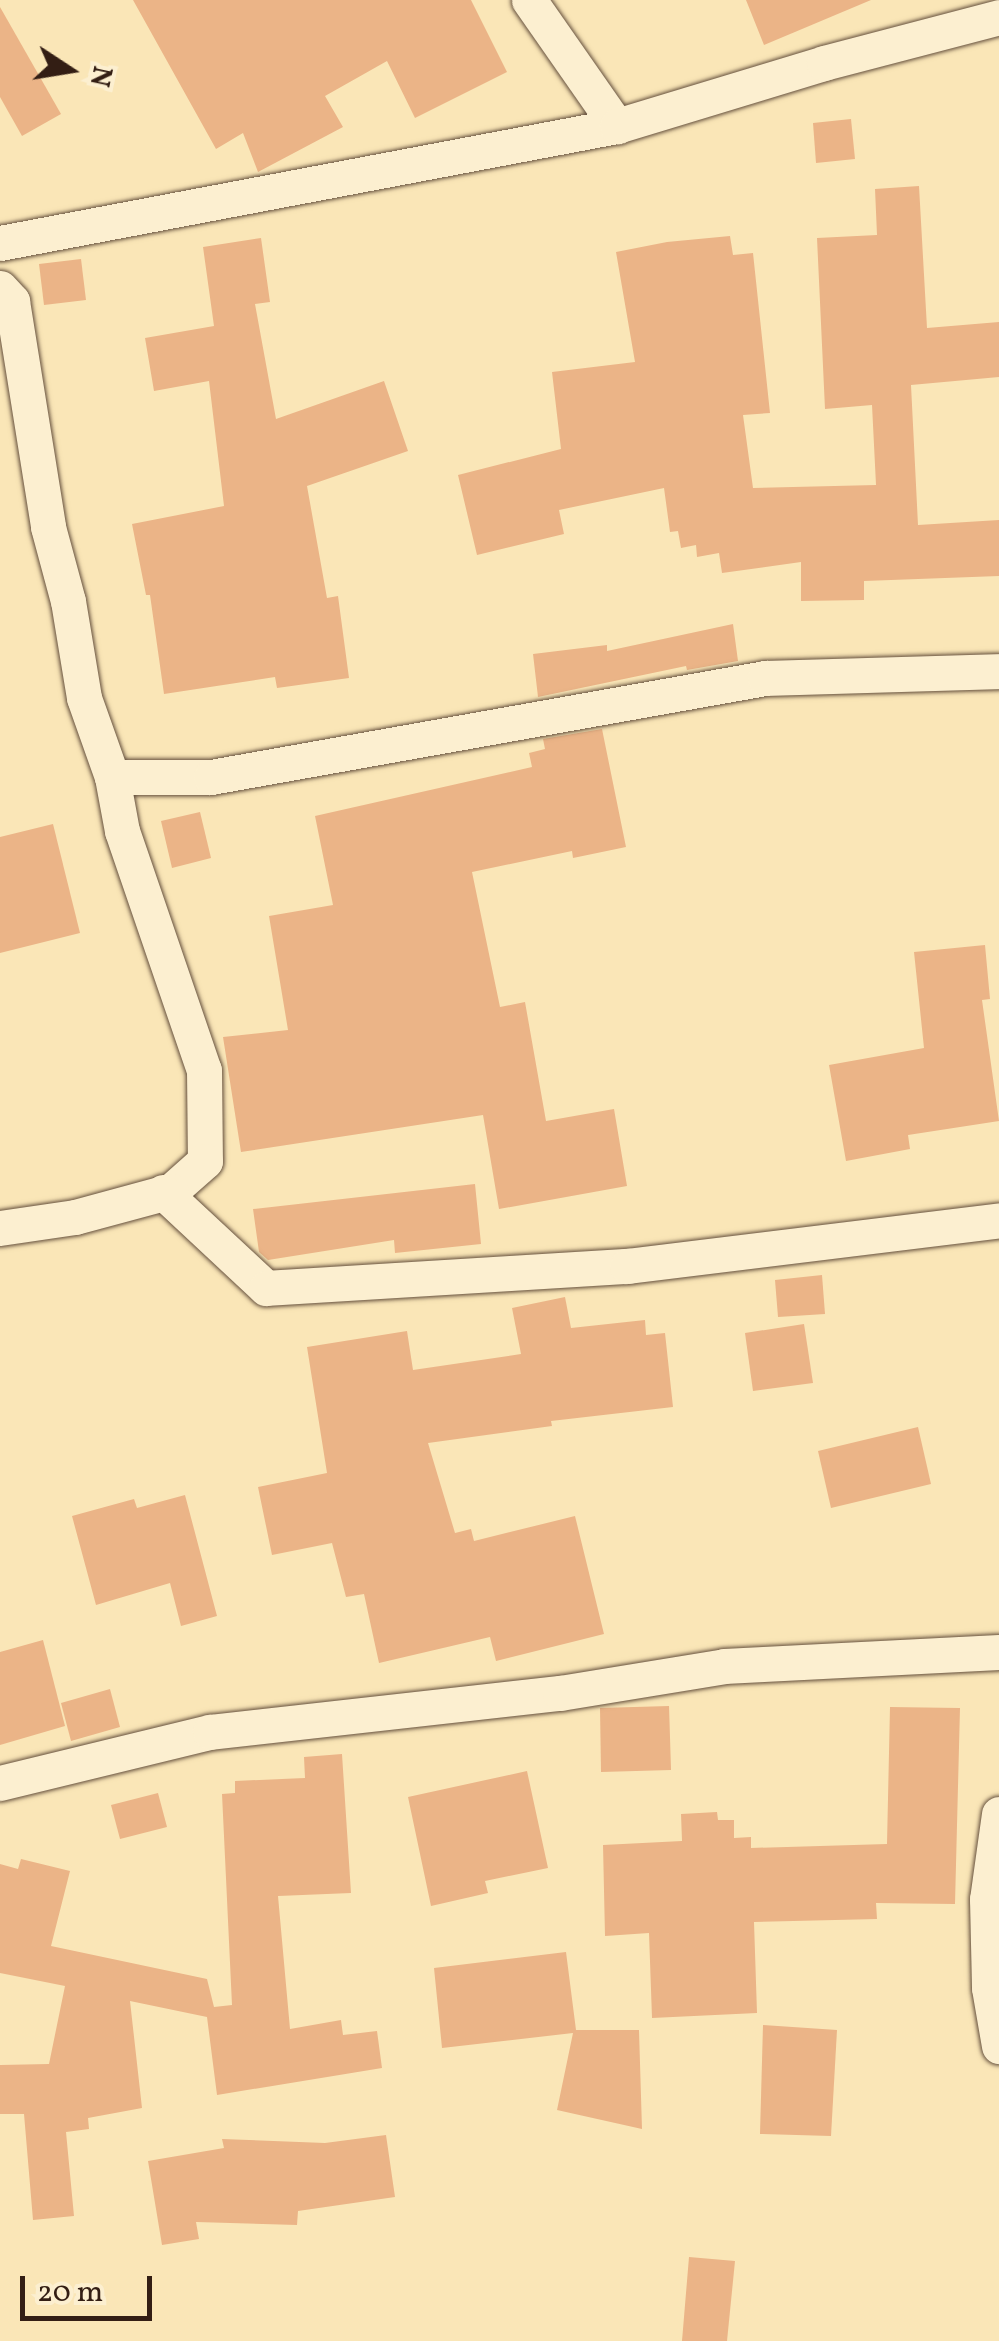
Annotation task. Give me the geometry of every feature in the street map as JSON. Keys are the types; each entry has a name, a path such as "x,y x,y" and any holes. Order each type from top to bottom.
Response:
{"street":[{"path":"528,0 617,126"},
{"path":"0,243 617,126 999,17"},
{"path":"0,288 12,301 48,527 68,601 84,698 112,776 122,831 204,1070 205,1160 164,1192 75,1217 0,1228"},
{"path":"112,776 211,777 765,678 999,671"},
{"path":"164,1192 266,1288 627,1266 999,1220"},
{"path":"0,1783 210,1732 560,1694 724,1666 999,1652"},
{"path":"999,1814 987,1899 988,1988 999,2046"}],"building":[{"path":"133,0 471,0 507,72 415,118 387,61 325,96 343,127 258,172 243,133 216,149"},
{"path":"746,0 871,0 764,45"},
{"path":"0,7 61,114 22,136 0,97"},
{"path":"851,119 855,159 816,163 813,123"},
{"path":"919,186 927,328 999,322 999,377 911,385 918,525 999,520 999,576 864,581 864,600 801,601 801,562 722,573 719,553 697,557 696,545 681,548 678,531 670,532 664,488 559,510 564,534 477,555 458,475 561,449 552,372 635,362 616,252 667,242 730,236 733,255 753,253 770,413 743,415 753,488 876,485 872,405 825,409 817,238 877,235 875,189"},
{"path":"261,238 270,302 255,304 276,419 384,381 408,451 307,486 327,598 338,596 349,678 277,688 275,677 164,694 150,595 146,595 132,524 224,506 209,381 154,391 145,338 214,326 203,247"},
{"path":"81,259 86,300 44,305 39,264"},
{"path":"733,624 738,661 687,670 686,666 538,697 533,654 607,645 607,651"},
{"path":"602,729 626,847 573,858 572,851 472,872 500,1007 525,1002 546,1121 614,1109 627,1186 499,1209 483,1115 241,1152 223,1037 288,1030 269,916 333,905 315,816 532,767 529,753 545,749 543,739"},
{"path":"200,812 211,858 172,868 161,821"},
{"path":"53,824 80,933 0,953 0,837"},
{"path":"985,945 990,999 982,1000 999,1121 908,1135 910,1149 846,1161 829,1065 924,1048 914,952"},
{"path":"475,1184 481,1244 395,1253 394,1240 268,1260 259,1252 253,1209"},
{"path":"822,1275 825,1314 778,1317 775,1280"},
{"path":"565,1297 571,1328 645,1320 646,1335 665,1333 673,1407 551,1421 552,1426 428,1443 455,1533 471,1529 474,1541 575,1516 604,1634 496,1661 490,1637 379,1663 364,1594 346,1597 332,1543 272,1555 258,1487 327,1473 307,1347 407,1331 413,1370 521,1354 512,1308"},
{"path":"804,1324 813,1383 753,1391 745,1333"},
{"path":"918,1427 931,1484 831,1508 818,1451"},
{"path":"185,1495 217,1616 181,1626 170,1583 96,1605 72,1516 134,1499 137,1508"},
{"path":"43,1640 65,1726 0,1745 0,1652"},
{"path":"110,1689 120,1727 71,1741 61,1703"},
{"path":"669,1706 671,1770 601,1772 600,1708"},
{"path":"890,1707 960,1708 955,1904 876,1903 877,1919 754,1922 757,2013 652,2018 649,1933 605,1936 603,1845 682,1841 681,1814 717,1812 718,1820 734,1820 734,1838 751,1837 751,1848 887,1844"},
{"path":"342,1754 351,1893 278,1896 290,2029 341,2020 343,2035 377,2031 382,2068 217,2095 207,2017 130,2001 142,2108 88,2118 89,2129 66,2132 74,2216 33,2220 24,2114 0,2114 0,2065 49,2064 65,1986 0,1973 0,1864 18,1869 21,1859 70,1871 51,1946 207,1979 214,2007 232,2005 222,1794 235,1793 235,1781 305,1778 304,1757"},
{"path":"527,1771 548,1868 485,1881 488,1893 431,1906 408,1797"},
{"path":"158,1793 167,1827 120,1839 111,1805"},
{"path":"566,1952 576,2030 639,2030 642,2129 557,2110 573,2033 442,2048 434,1968"},
{"path":"763,2025 837,2030 831,2136 760,2134"},
{"path":"386,2135 395,2197 298,2211 297,2225 196,2222 199,2239 162,2245 148,2161 224,2148 222,2139 325,2143"},
{"path":"689,2257 735,2261 727,2341 682,2341"}]}
